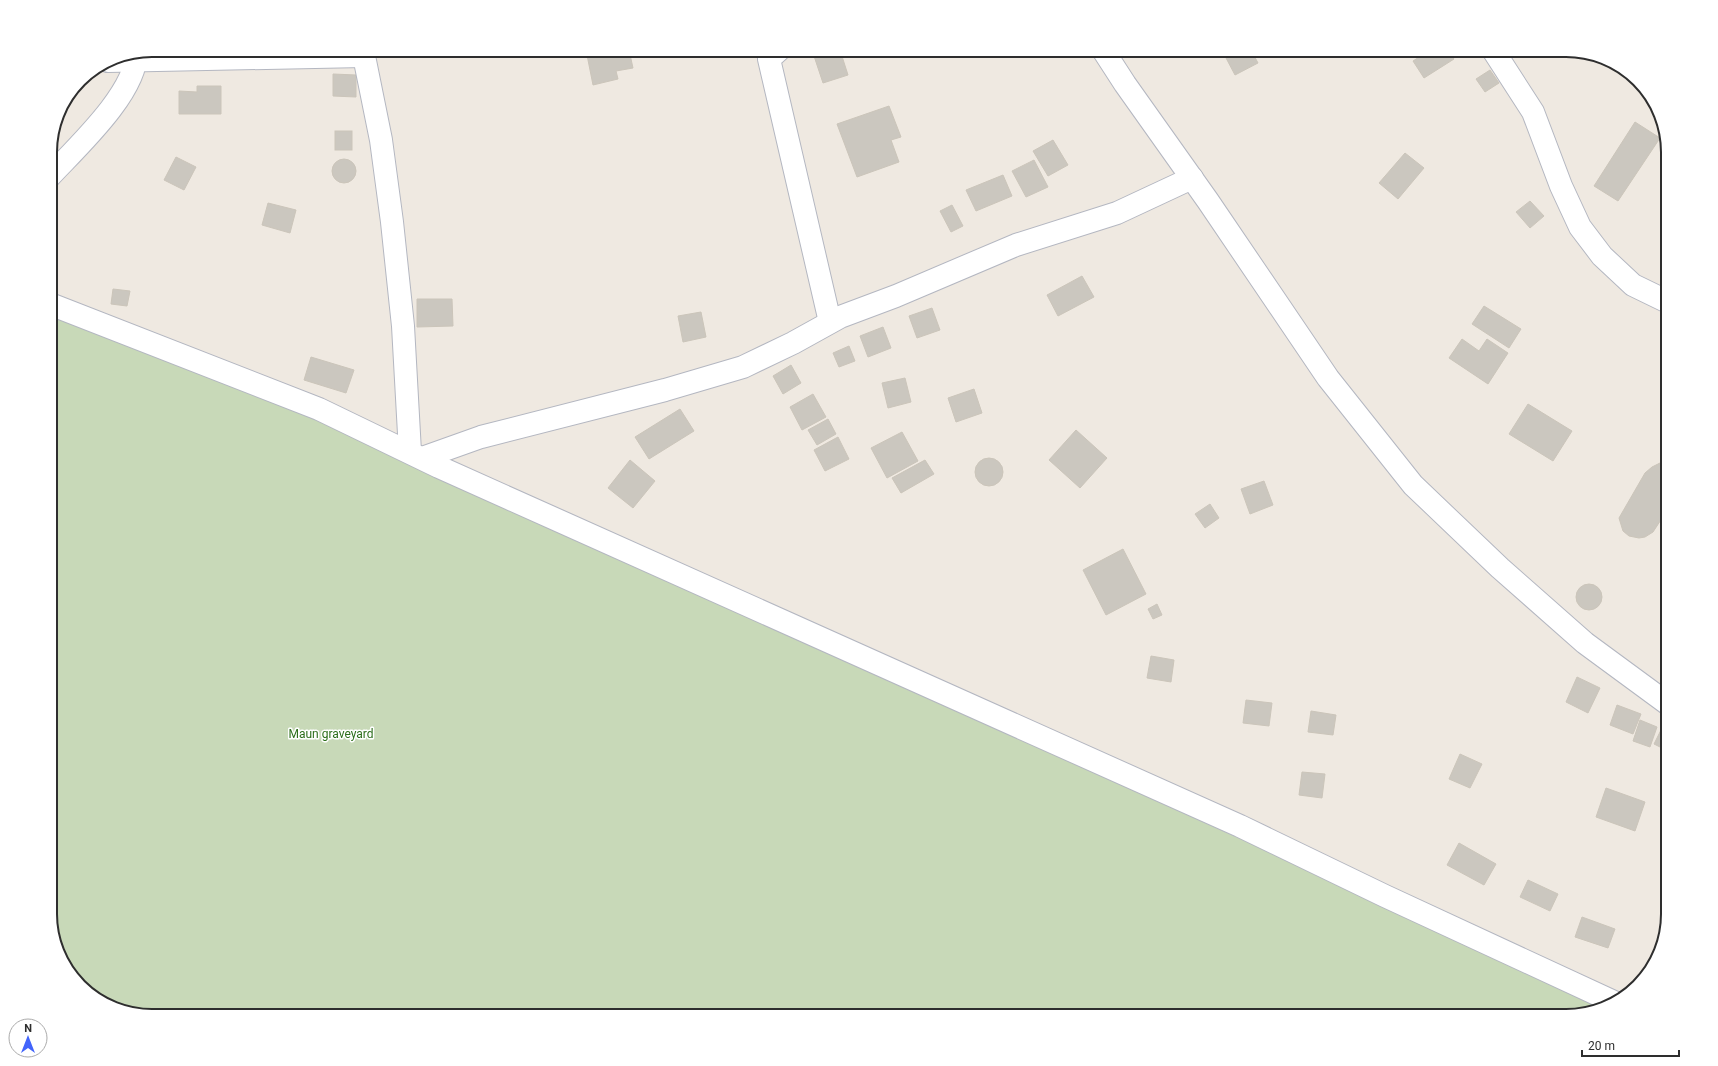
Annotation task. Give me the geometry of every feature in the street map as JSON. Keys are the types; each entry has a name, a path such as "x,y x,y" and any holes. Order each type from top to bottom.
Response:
{"street":[{"path":"366,57 381,140 392,222 416,455"},
{"path":"772,57 830,322"},
{"path":"1108,57 1328,378 1413,485 1500,568 1585,642 1661,699"},
{"path":"1498,57 1533,112 1558,179 1580,227 1602,256 1633,285 1661,299"},
{"path":"57,168 105,116 123,92 136,59"},
{"path":"416,455 665,390 743,367 793,343 830,322 1016,245 1117,213 1192,178"},
{"path":"57,307 319,409 562,522 1240,826 1385,896 1608,999"}],"green space":[{"name":"Maun graveyard","path":"57,301 1601,1002 1590,1006 1566,1009 152,1009 128,1006 116,1002 89,985 73,967 62,944 57,920"}],"building":[{"path":"587,57 631,57 633,68 616,71 618,79 593,85"},
{"path":"814,57 842,57 848,75 823,83"},
{"path":"1226,57 1255,57 1258,63 1235,75"},
{"path":"1419,57 1452,57 1454,59 1424,78 1413,61"},
{"path":"1490,70 1499,83 1485,92 1476,79"},
{"path":"333,74 356,75 356,97 333,96"},
{"path":"197,86 221,86 221,114 179,114 179,91 197,92"},
{"path":"889,106 901,137 891,140 899,162 857,177 837,124"},
{"path":"1635,122 1660,138 1618,201 1594,186"},
{"path":"335,131 352,131 352,150 335,150"},
{"path":"1053,140 1068,165 1048,176 1033,151"},
{"path":"1405,153 1424,168 1398,199 1379,183"},
{"path":"176,157 196,167 184,190 164,180"},
{"path":"344,159 352,163 356,171 352,179 344,183 336,179 332,171 336,163"},
{"path":"1034,160 1048,187 1026,197 1012,171"},
{"path":"1003,175 1012,196 976,211 966,190"},
{"path":"1530,201 1544,216 1530,228 1516,212"},
{"path":"268,203 296,210 290,233 262,225"},
{"path":"952,205 963,226 951,232 940,211"},
{"path":"1082,276 1094,297 1058,316 1047,295"},
{"path":"113,289 130,291 127,306 111,304"},
{"path":"417,299 452,299 453,326 417,327"},
{"path":"1484,306 1521,329 1509,348 1472,324"},
{"path":"932,308 940,330 917,338 909,316"},
{"path":"701,312 706,337 683,342 678,316"},
{"path":"883,327 891,348 868,357 860,336"},
{"path":"1462,339 1479,351 1487,339 1508,353 1488,384 1449,358"},
{"path":"849,346 855,361 839,367 833,353"},
{"path":"311,357 354,370 346,393 304,380"},
{"path":"791,365 801,383 783,394 773,376"},
{"path":"905,378 911,402 888,408 882,383"},
{"path":"974,389 982,413 956,422 948,398"},
{"path":"813,394 826,417 802,430 790,407"},
{"path":"1528,404 1572,431 1553,461 1509,434"},
{"path":"680,409 694,431 649,459 635,437"},
{"path":"828,419 836,434 817,445 808,430"},
{"path":"1076,430 1107,458 1080,488 1049,460"},
{"path":"902,432 918,461 887,478 871,448"},
{"path":"838,437 849,459 825,471 814,450"},
{"path":"989,458 999,462 1003,472 999,482 989,486 979,482 975,472 979,462"},
{"path":"630,460 655,481 633,508 608,488"},
{"path":"925,460 934,474 901,493 892,478"},
{"path":"1661,463 1661,520 1653,532 1645,537 1639,538 1629,536 1623,531 1619,518 1645,473 1652,467"},
{"path":"1264,481 1273,505 1250,514 1241,489"},
{"path":"1210,504 1219,518 1205,528 1195,514"},
{"path":"1123,549 1146,594 1106,615 1083,570"},
{"path":"1589,584 1598,588 1602,597 1598,606 1589,610 1580,606 1576,597 1580,588"},
{"path":"1157,604 1162,615 1153,619 1148,609"},
{"path":"1151,656 1174,660 1171,682 1147,678"},
{"path":"1577,677 1600,688 1588,713 1566,702"},
{"path":"1246,700 1272,703 1269,726 1243,723"},
{"path":"1617,705 1641,714 1633,734 1610,725"},
{"path":"1311,711 1336,715 1333,735 1308,732"},
{"path":"1640,720 1657,727 1650,747 1633,741"},
{"path":"1661,730 1661,748 1654,744"},
{"path":"1460,754 1482,764 1470,788 1449,779"},
{"path":"1302,772 1325,774 1322,798 1299,795"},
{"path":"1606,788 1645,802 1635,831 1596,817"},
{"path":"1459,843 1496,864 1484,885 1447,865"},
{"path":"1528,880 1558,894 1550,911 1520,897"},
{"path":"1582,917 1615,929 1608,948 1575,937"}]}
